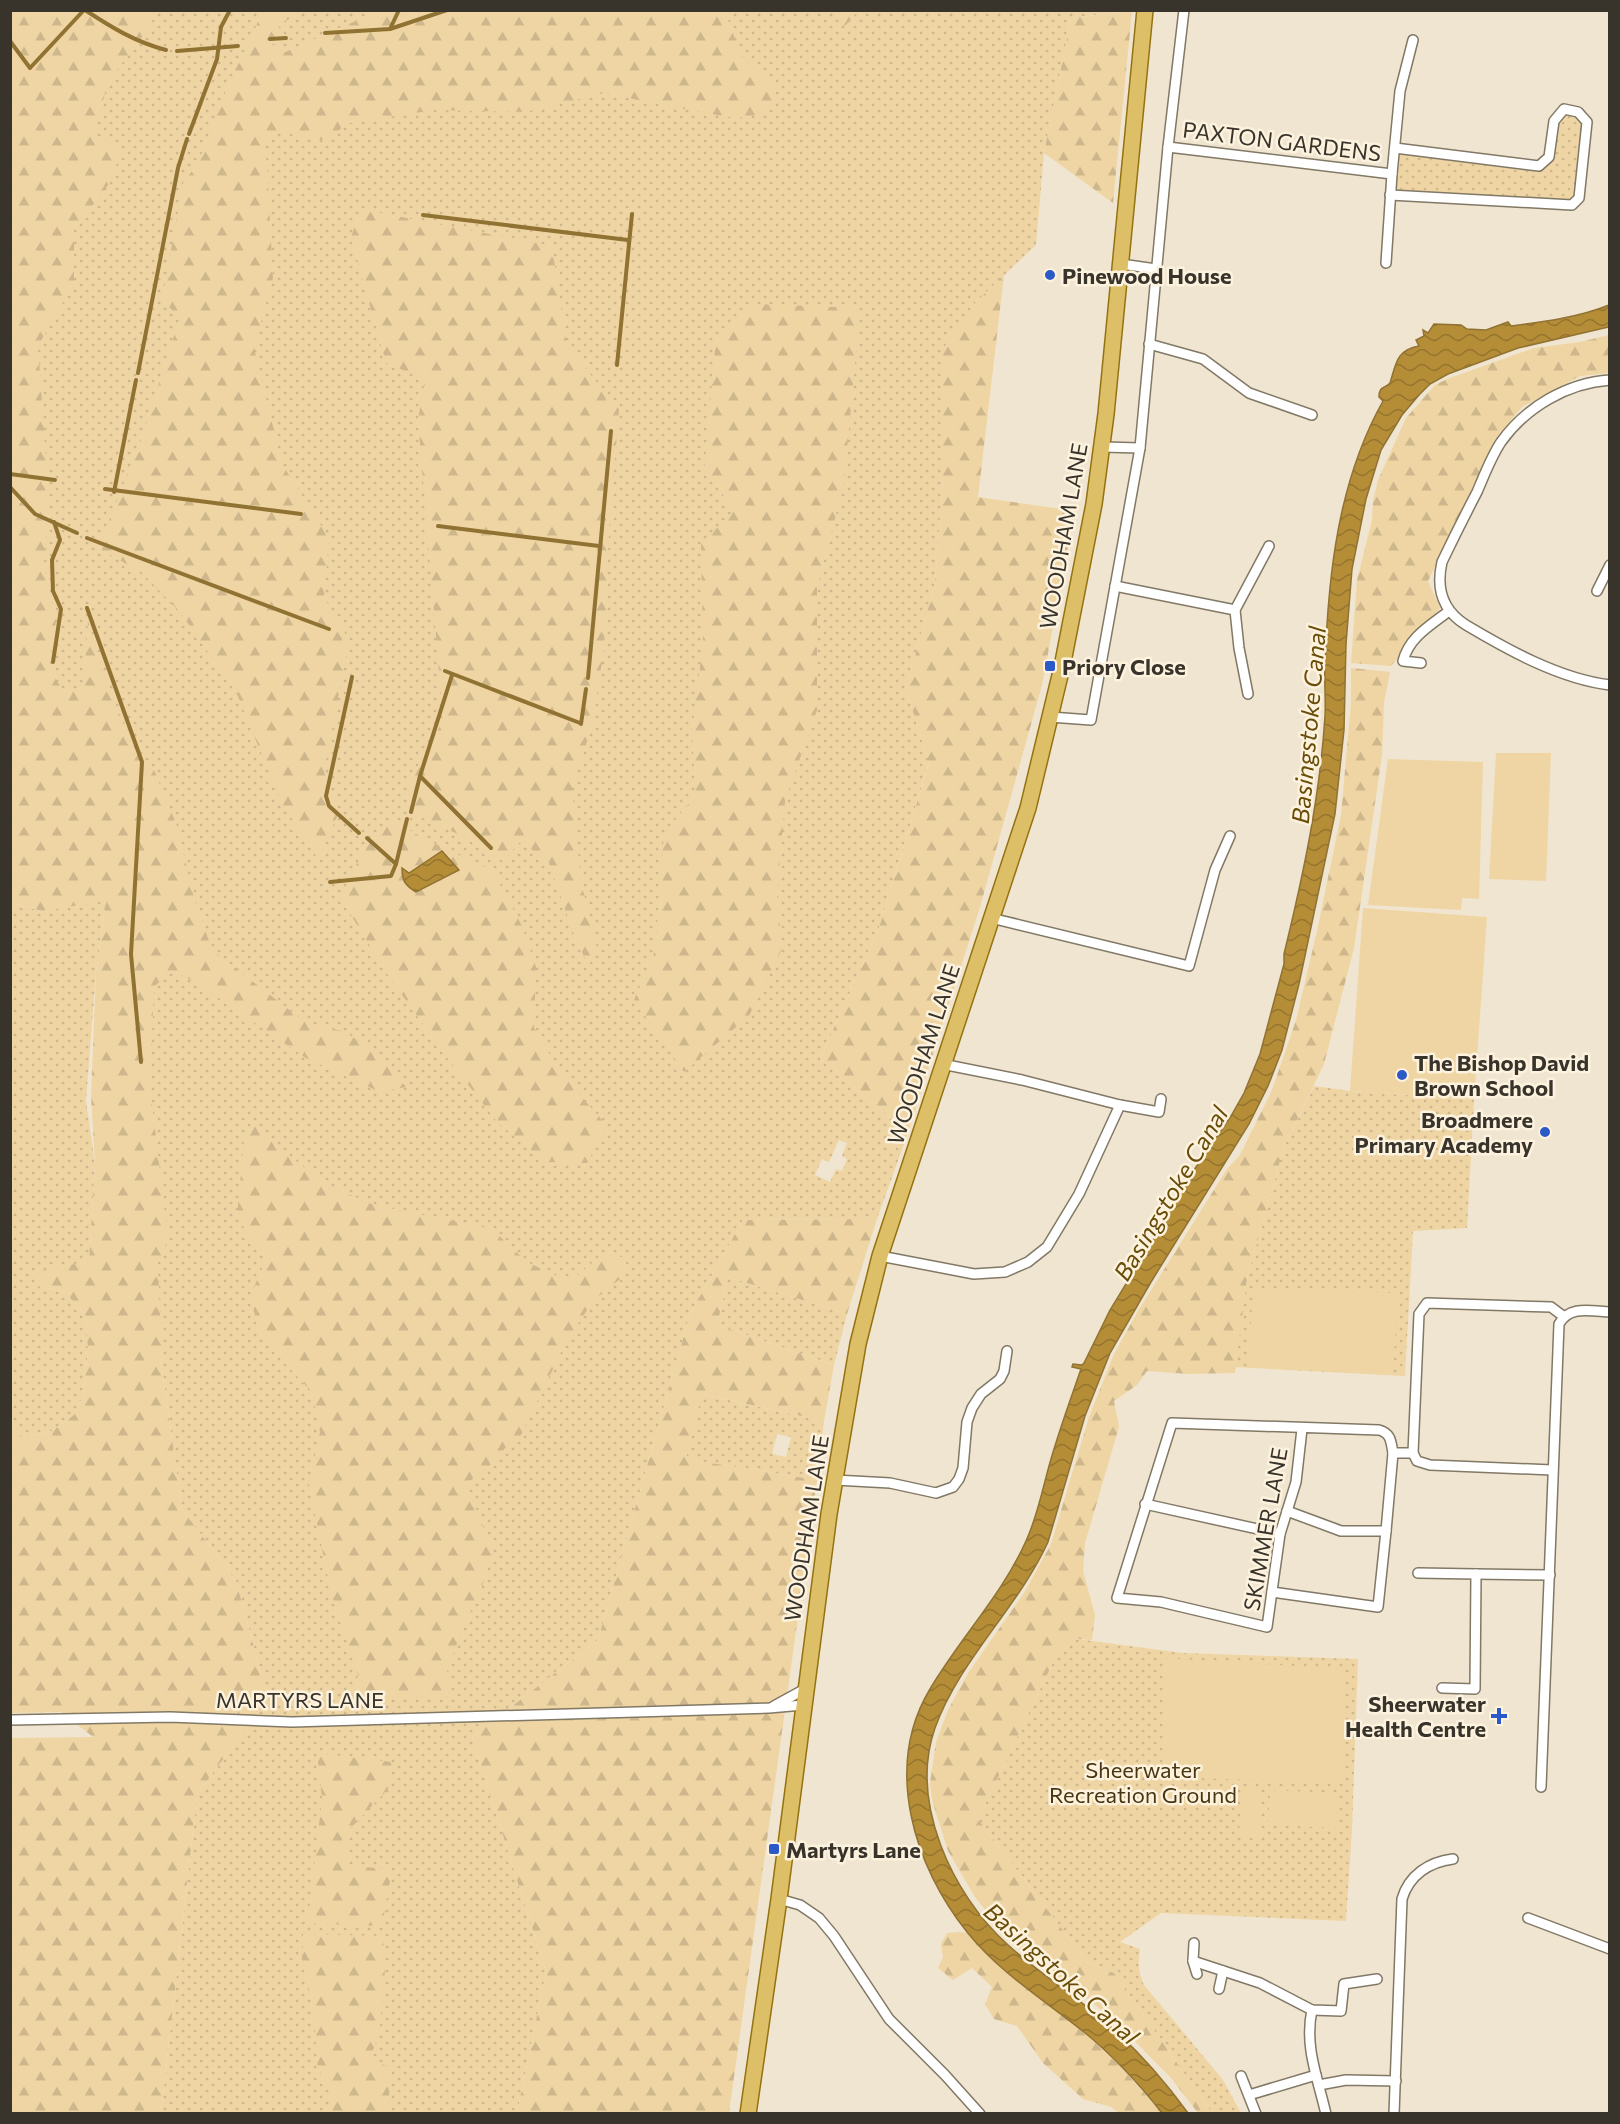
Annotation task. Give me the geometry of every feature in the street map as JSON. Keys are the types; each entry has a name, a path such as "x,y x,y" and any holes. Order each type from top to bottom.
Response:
{"main road":[{"name":"WOODHAM LANE","path":"748,2114 779,1899 805,1689 835,1480 858,1344 880,1256 1028,808 1062,667 1095,504 1103,447 1145,10"}],"street":[{"name":"PAXTON GARDENS","path":"1140,448 1168,147 1183,15"},
{"name":"PAXTON GARDENS","path":"1386,263 1400,91 1413,40"},
{"name":"PAXTON GARDENS","path":"1390,195 1572,205 1579,198 1587,122 1578,112 1564,109 1554,121 1549,157 1539,166 1395,148"},
{"name":"PAXTON GARDENS","path":"1168,147 1392,174"},
{"path":"1121,264 1156,268"},
{"path":"1149,344 1203,359 1249,393 1312,415"},
{"path":"1610,380 1575,388 1544,400 1519,421 1500,443 1442,562 1439,585 1449,611 1458,620 1478,632 1552,668 1592,682 1610,684"},
{"path":"1050,717 1091,720 1140,448 1103,447"},
{"path":"1248,694 1239,648 1235,610 1269,546"},
{"path":"1597,591 1610,565"},
{"path":"1115,586 1235,610"},
{"path":"1421,663 1403,661 1404,654 1414,639 1449,611"},
{"path":"991,918 1189,966 1215,870 1230,836"},
{"path":"942,1065 1022,1080 1120,1105 1159,1112 1161,1099"},
{"path":"880,1256 974,1275 1005,1272 1029,1262 1047,1246 1080,1194 1120,1105"},
{"path":"1552,1470 1465,1467 1422,1464 1417,1461 1413,1453 1419,1314 1427,1304 1551,1307 1563,1316"},
{"path":"1541,1787 1559,1324 1563,1316 1574,1311 1610,1312"},
{"path":"835,1480 890,1483 936,1493 952,1487 959,1479 963,1468 967,1422 972,1408 981,1394 1000,1379 1004,1371 1007,1351"},
{"path":"1272,1592 1378,1607 1393,1453 1391,1438 1385,1432 1172,1423 1145,1504 1280,1534"},
{"name":"SKIMMER LANE","path":"1145,1504 1117,1598 1161,1602 1267,1628 1280,1534 1296,1482 1302,1429"},
{"path":"1393,1453 1413,1453"},
{"path":"1287,1511 1341,1531 1386,1532"},
{"path":"1418,1573 1550,1575"},
{"path":"1442,1688 1475,1689 1476,1574"},
{"name":"MARTYRS LANE","path":"769,1708 805,1689"},
{"name":"MARTYRS LANE","path":"10,1720 170,1717 292,1722 769,1708 803,1705"},
{"path":"1394,2114 1403,1896 1410,1882 1425,1868 1440,1861 1453,1859"},
{"path":"779,1899 800,1905 819,1918 834,1936 888,2019 945,2075 980,2114"},
{"path":"1528,1918 1610,1949"},
{"path":"1194,1943 1193,1961 1197,1974"},
{"path":"1193,1961 1260,1983 1312,2010 1341,2011 1344,1984 1377,1979"},
{"path":"1219,1989 1223,1971"},
{"path":"1312,2010 1309,2039 1326,2114"},
{"path":"1241,2076 1256,2114"},
{"path":"1249,2095 1318,2080 1395,2081"}],"green space":[{"path":"11,11 157,11 148,29 108,82 94,134 120,148 114,177 74,230 74,283 38,346 49,503 44,564 56,621 49,668 63,691 83,689 88,621 103,672 134,751 154,770 177,826 194,898 212,950 309,1025 344,1031 378,1054 406,1087 380,1092 306,1058 195,982 171,970 154,987 150,1087 168,1239 158,1263 162,1369 182,1509 236,1581 268,1699 197,1794 161,2113 11,2113 11,1738 93,1737 61,1712 11,1713 10,1422 21,1437 52,1431 74,1415 83,1396 88,1350 85,1315 65,1292 38,1286 35,1280 40,1271 89,1261 95,1164 91,1096 96,973 106,901 42,911 11,903"},
{"path":"123,11 1129,11 1071,18 1044,153 1036,245 975,303 943,478 935,583 906,689 929,762 879,928 820,1059 908,1133 877,1219 743,1220 690,1314 598,1640 472,1737 546,1972 517,2113 161,2113 197,1794 268,1699 236,1581 182,1509 162,1369 132,759 50,692 11,175","holes":["839,1140 847,1143 842,1156 847,1159 842,1171 836,1169 830,1182 815,1175 822,1159 829,1162"]},
{"path":"263,11 305,11 281,23 272,44 283,53 378,11 725,11 741,56 777,90 765,115 734,118 605,93 525,112 434,110 350,123 323,140 280,132 264,140 273,278 254,348 282,464 329,538 324,597 349,640 324,772 339,812 318,859 282,804 237,694 180,612 141,572 98,548 141,440 180,317 162,301 183,183 198,163 224,95"},
{"path":"830,11 858,11 845,26"},
{"path":"1132,11 1113,203 1044,153 1071,18"},
{"path":"11,49 25,67 11,78"},
{"path":"1564,109 1587,122 1579,198 1572,205 1390,195 1395,148 1539,166 1549,157 1554,121"},
{"path":"360,209 552,246 567,346 619,409 609,532 604,649 592,726 572,788 581,883 597,943 589,967 574,935 549,863 521,841 503,861 460,835 414,814 407,785 443,721 418,420 425,379 386,363 351,238"},
{"path":"1004,275 978,497 1075,511 1042,685 980,907 908,1133 820,1059 879,928 929,763 906,689 935,583 943,478 942,350 975,303"},
{"path":"754,304 860,308 844,483 817,589 817,710 785,801 777,894 782,949 749,1016 684,1072 634,1000 655,951 664,833 695,796 692,729 703,644 701,544 735,510 704,471 716,338"},
{"path":"1609,335 1609,373 1580,376 1522,407 1496,438 1428,581 1440,608 1391,666 1351,663 1357,580 1372,520 1373,501 1378,480 1406,418 1435,385 1447,379 1534,348 1580,342"},
{"path":"1351,668 1390,672 1384,703 1382,755 1354,948 1324,1064 1284,1147 1247,1278 1235,1373 1189,1374 1147,1371 1137,1385 1114,1401 1119,1427 1085,1543 1083,1571 1095,1615 1092,1640 1077,1639 1055,1658 978,1819 1088,1963 1114,1973 1212,2113 1198,2113 1171,2078 1114,2020 1024,1954 1000,1929 975,1897 948,1851 932,1800 930,1783 936,1742 948,1710 968,1673 1024,1593 1051,1544 1089,1417 1114,1354 1138,1311 1227,1169 1240,1155 1272,1090 1296,1020 1341,815 1351,703"},
{"path":"1496,753 1551,753 1546,881 1489,879"},
{"path":"1388,759 1483,762 1479,899 1462,898 1461,910 1368,905"},
{"path":"393,819 421,837 493,871 522,926 536,967 534,1028 561,1073 607,1126 587,1163 546,1162 498,1123 445,1055 385,971 340,897 365,848"},
{"path":"106,900 96,973 86,1101 95,1164 89,1262 41,1271 38,1286 65,1292 85,1315 88,1350 83,1396 74,1415 52,1431 21,1437 10,1422 10,903 42,911"},
{"path":"1363,908 1487,917 1474,1100 1350,1091"},
{"path":"1314,1086 1350,1091 1474,1100 1467,1228 1413,1231 1405,1376 1234,1367 1247,1278 1284,1147"},
{"path":"255,1122 278,1146 323,1183 374,1205 492,1229 527,1262 570,1282 601,1255 623,1257 630,1271 593,1301 566,1342 520,1437 506,1447 486,1470 466,1482 494,1550 480,1592 463,1627 447,1672 450,1696 353,1697 358,1675 331,1593 309,1484 320,1432 312,1392 259,1336 251,1295 266,1258 237,1218 244,1139"},
{"path":"877,1219 847,1314 728,1277 717,1325 834,1365 824,1421 702,1394 686,1459 817,1480 729,2113 517,2113 546,1972 472,1737 598,1640 690,1314 743,1220"},
{"path":"728,1277 847,1314 834,1365 717,1325"},
{"path":"1253,1288 1398,1293 1393,1375 1248,1367"},
{"path":"701,1394 824,1421 817,1480 686,1459","holes":["777,1434 791,1437 786,1457 772,1454"]},
{"name":"Sheerwater Recreation Ground","path":"1077,1639 1182,1653 1358,1659 1352,1830 1346,1921 1161,1913 1120,1942 1140,1949 1139,1967 1144,1985 1223,2080 1241,2113 1212,2113 1114,1973 1088,1963 978,1819 1055,1658"},
{"path":"1164,1658 1345,1669 1345,1783 1164,1777"},
{"path":"317,1753 392,1762 389,1788 348,1831 347,1866 392,1869 382,1926 304,1923 310,1904 322,1798"},
{"path":"1241,1787 1260,1788 1259,1838 1239,1838"},
{"path":"1270,1790 1339,1793 1338,1828 1268,1825"},
{"path":"947,1933 968,1933 1020,1984 1085,2033 1121,2067 1162,2113 1119,2113 1111,2107 1083,2099 1043,2063 1017,2026 994,2019 985,2004 992,1987 972,1968 953,1980 938,1968 943,1957 941,1944"},
{"path":"303,1934 383,1936 385,1970 379,2036 369,2059 392,2068 387,2113 328,2113 331,2087 318,2070 314,2021 302,1962"}],"water":[{"name":"Basingstoke Canal","path":"1609,305 1609,327 1518,348 1448,374 1430,384 1402,415 1381,450 1366,499 1352,569 1346,644 1344,730 1335,814 1299,984 1282,1050 1268,1086 1249,1124 1110,1353 1085,1416 1048,1542 1036,1566 959,1679 935,1728 928,1756 928,1786 932,1816 953,1873 969,1900 1007,1944 1115,2030 1148,2064 1188,2113 1162,2113 1125,2071 1094,2041 1023,1985 980,1947 948,1906 932,1877 911,1815 907,1783 908,1751 916,1719 930,1689 1005,1580 1026,1541 1081,1369 1072,1367 1073,1364 1082,1365 1084,1363 1110,1310 1162,1225 1179,1192 1231,1116 1244,1093 1260,1054 1284,964 1284,954 1315,806 1323,746 1329,597 1338,529 1355,463 1383,401 1379,397 1380,391 1390,383 1401,354 1419,346 1416,340 1424,336 1423,330 1428,333 1434,324 1461,325 1467,329 1486,330 1508,322 1511,326 1561,318"},
{"path":"442,851 459,870 416,892 407,885 402,868 409,873"}],"waterway":[{"path":"10,41 30,68 84,10"},
{"path":"85,10 134,38 166,50"},
{"path":"189,134 217,59 221,27 230,10"},
{"path":"390,29 399,10"},
{"path":"325,33 390,29 447,10"},
{"path":"270,39 286,38"},
{"path":"177,51 238,46"},
{"path":"138,373 178,168 187,139"},
{"path":"617,365 632,214"},
{"path":"423,215 628,240"},
{"path":"114,492 136,380"},
{"path":"588,678 611,431"},
{"path":"10,474 55,480"},
{"path":"10,487 35,514 77,533"},
{"path":"105,489 301,514"},
{"path":"53,662 61,609 53,591 52,560 60,540 54,522"},
{"path":"438,526 599,546"},
{"path":"87,538 329,629"},
{"path":"87,608 142,762 131,954 141,1062"},
{"path":"445,671 580,723"},
{"path":"411,812 452,675"},
{"path":"352,677 326,796 329,806 359,833"},
{"path":"581,724 586,689"},
{"path":"420,776 491,848"},
{"path":"330,882 391,876 407,819"},
{"path":"367,838 396,864"}],"place":[{"name":"Pinewood House","path":"1050,275"},
{"name":"Priory Close","path":"1050,666"},
{"name":"The Bishop David Brown School","path":"1402,1075"},
{"name":"Broadmere Primary Academy","path":"1545,1132"},
{"name":"Sheerwater Health Centre","path":"1499,1716"},
{"name":"Martyrs Lane","path":"774,1849"}]}
